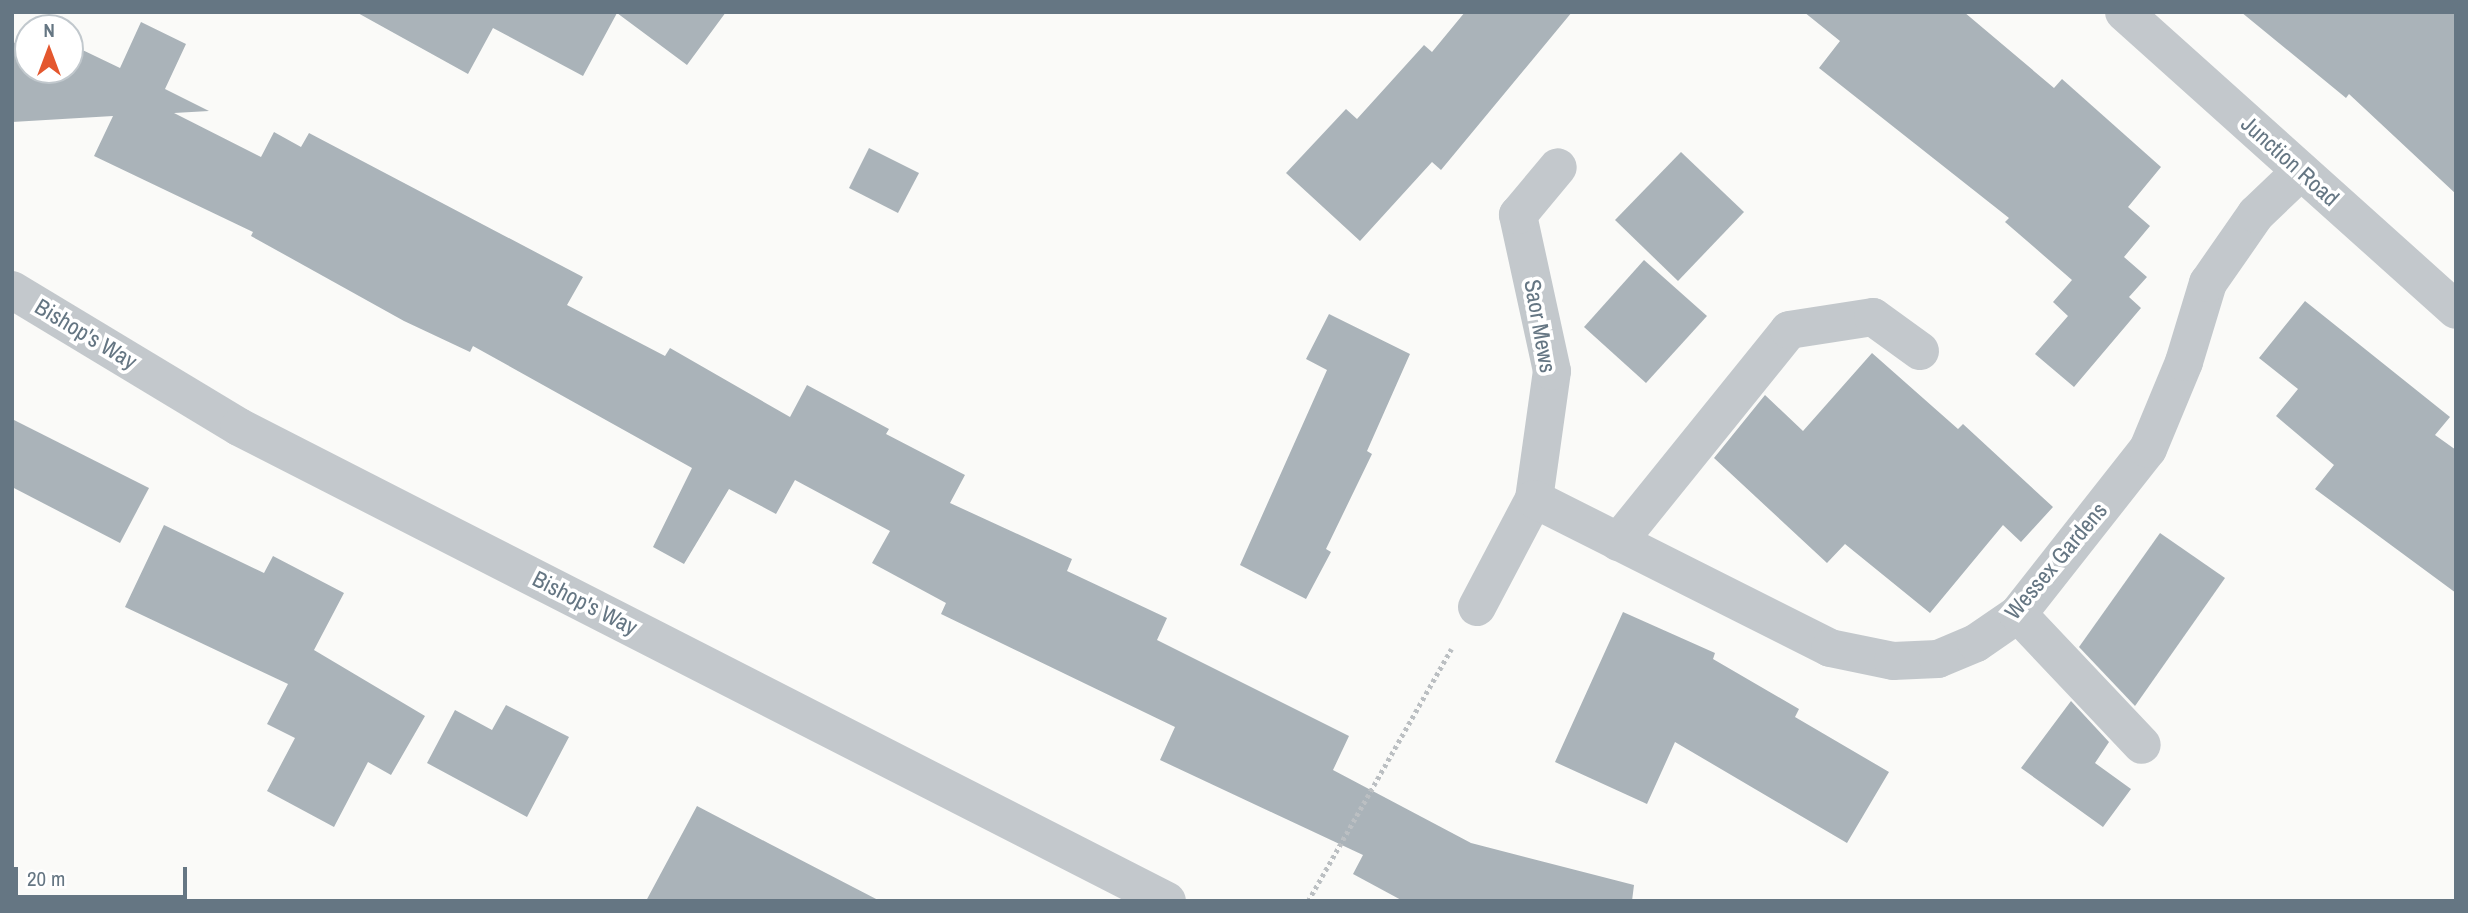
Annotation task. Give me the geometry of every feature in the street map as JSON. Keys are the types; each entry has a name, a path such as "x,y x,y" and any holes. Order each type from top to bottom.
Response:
{"street":[{"name":"Junction Road","path":"2124,12 2456,310"},
{"name":"Saor Mews","path":"1534,499 1552,371 1518,215 1558,167"},
{"name":"Wessex Gardens","path":"1534,499 1830,648 1893,661 1938,659 1976,643 2018,614 2148,449 2184,362 2208,283 2256,214 2301,171"},
{"name":"Bishop's Way","path":"12,290 239,427 1167,901"},
{"path":"1618,541 1789,330 1873,317 1920,351"},
{"path":"1477,607 1534,499"},
{"path":"2018,614 2142,745"}],"path":[{"path":"1308,901 1477,607"}],"building":[{"path":"356,12 726,12 687,65 617,13 583,76 493,28 468,74"},
{"path":"1465,12 1572,12 1441,170 1432,162 1360,241 1286,173 1346,109 1357,119 1424,45 1432,52"},
{"path":"1804,12 1964,12 2054,88 2062,79 2161,167 2128,207 2150,226 2124,257 2147,277 2129,297 2141,308 2074,387 2035,354 2068,316 2053,302 2072,280 2005,222 2009,218 1819,68 1840,41"},
{"path":"2241,12 2456,12 2456,194 2349,94 2346,98"},
{"path":"141,22 186,44 165,89 209,111 174,113 261,157 274,132 301,147 309,133 583,277 567,305 665,356 670,348 790,417 807,385 889,429 886,434 965,475 950,503 1072,559 1067,571 1167,618 1157,640 1349,736 1333,770 1471,843 1634,885 1632,901 1403,901 1353,874 1363,855 1160,760 1175,727 941,614 946,603 872,563 890,531 795,480 776,514 729,489 684,564 653,547 692,468 473,346 470,352 404,321 251,236 253,232 94,156 113,116 12,122 12,43 14,84 84,84 84,51 120,68"},
{"path":"869,148 919,173 898,213 849,188"},
{"path":"1681,152 1744,212 1678,281 1615,220"},
{"path":"1644,260 1707,316 1646,383 1584,327"},
{"path":"2305,301 2450,417 2435,435 2456,450 2456,593 2315,489 2334,465 2276,416 2298,389 2259,358"},
{"path":"1329,314 1410,354 1367,451 1372,454 1326,549 1331,552 1306,599 1240,565 1327,370 1306,359"},
{"path":"1872,353 1958,429 1963,424 2053,507 2021,542 2003,525 1930,613 1845,544 1827,563 1714,458 1765,395 1803,431"},
{"path":"12,419 149,488 120,543 12,487"},
{"path":"164,525 264,573 273,556 344,593 314,650 425,716 391,775 368,762 334,827 267,791 295,738 267,724 288,684 125,607"},
{"path":"2160,533 2225,578 2135,706 2079,647"},
{"path":"1623,612 1715,653 1713,659 1799,709 1795,717 1889,772 1847,843 1675,742 1647,804 1555,762"},
{"path":"2071,701 2109,742 2095,763 2131,789 2103,827 2021,768"},
{"path":"506,705 569,737 527,817 427,763 455,710 492,730"},
{"path":"697,806 768,843 880,901 646,901"}]}
